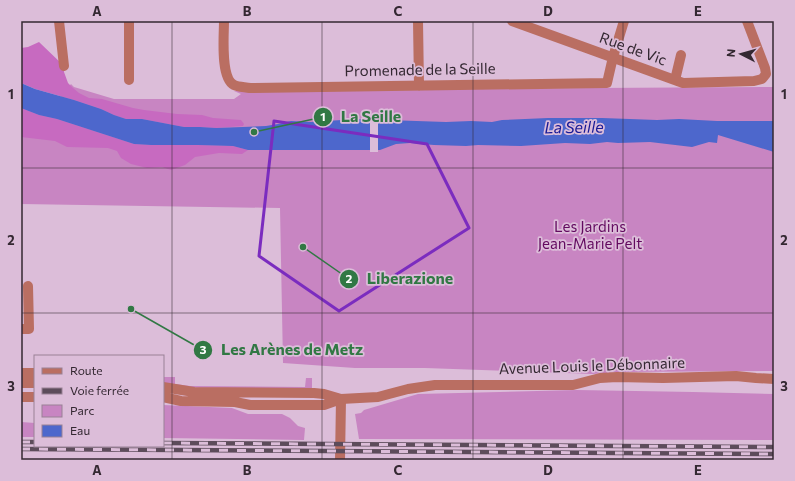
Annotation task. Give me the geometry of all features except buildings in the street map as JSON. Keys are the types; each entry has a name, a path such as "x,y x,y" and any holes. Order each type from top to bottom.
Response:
{"street":[{"path":"59,21 64,66"},
{"path":"129,21 129,80"},
{"name":"Promenade de la Seille","path":"224,21 224,68 227,78 234,85 250,88 607,83 613,57"},
{"path":"418,21 419,86"},
{"name":"Rue de Vic","path":"512,21 675,80"},
{"path":"613,57 624,21"},
{"path":"681,55 675,80 683,83 762,80 770,66 747,21"},
{"path":"21,330 29,329 28,286"},
{"path":"21,373 34,373"},
{"name":"Avenue Louis le Débonnaire","path":"164,397 181,401 235,402 250,405 324,404 341,399 378,397 408,389 435,385 572,385 600,378 617,377 663,378 736,376 774,379"},
{"path":"21,383 34,383"},
{"name":"Avenue Louis le Débonnaire","path":"164,387 194,392 314,393 341,399"},
{"path":"21,397 34,397"},
{"path":"340,460 341,399"}],"highlighted area":[{"path":"274,121 427,144 469,228 339,311 259,256"}],"green space":[{"name":"Les Jardins Jean-Marie Pelt","path":"71,84 74,87 114,99 234,99 241,94 234,91 774,87 774,371 616,372 593,374 425,368 355,368 283,363 280,208 21,204 21,100 58,100"},
{"path":"164,377 175,377 175,384 190,386 305,387 306,378 312,378 312,389 209,389 164,384"},
{"path":"577,390 774,394 774,440 359,439 355,414 418,394"},
{"path":"164,405 232,408 248,414 282,414 290,418 298,426 305,428 304,440 164,438"},
{"path":"21,422 34,423 34,437 21,437"}],"shaded area":[{"path":"39,42 64,66 64,72 68,83 79,93 89,98 102,99 144,110 241,120 244,124 243,126 216,128 184,127 142,119 126,119 74,100 35,89 21,83 21,48 28,47"},
{"path":"21,108 39,115 57,119 134,144 233,146 248,150 242,154 219,153 195,157 185,165 171,170 162,167 147,168 131,164 121,158 117,151 108,148 67,147 55,141 21,137"}],"water":[{"path":"21,83 35,89 101,109 126,119 142,119 184,127 216,128 266,126 291,121 311,122 357,119 446,122 492,122 502,120 548,118 774,121 774,152 718,135 717,143 709,142 692,147 650,142 607,142 590,144 565,143 521,146 466,146 410,143 396,144 380,150 248,150 233,146 134,144 57,119 39,115 21,108"}],"pier":[{"path":"370,118 378,118 378,152 370,152"}],"railway":[{"path":"21,442 34,442"},
{"path":"164,443 774,447"},
{"path":"21,449 774,454"}],"place":[{"name":"La Seille","path":"254,132"},
{"name":"Liberazione","path":"303,247"},
{"name":"Les Arènes de Metz","path":"131,309"}]}
